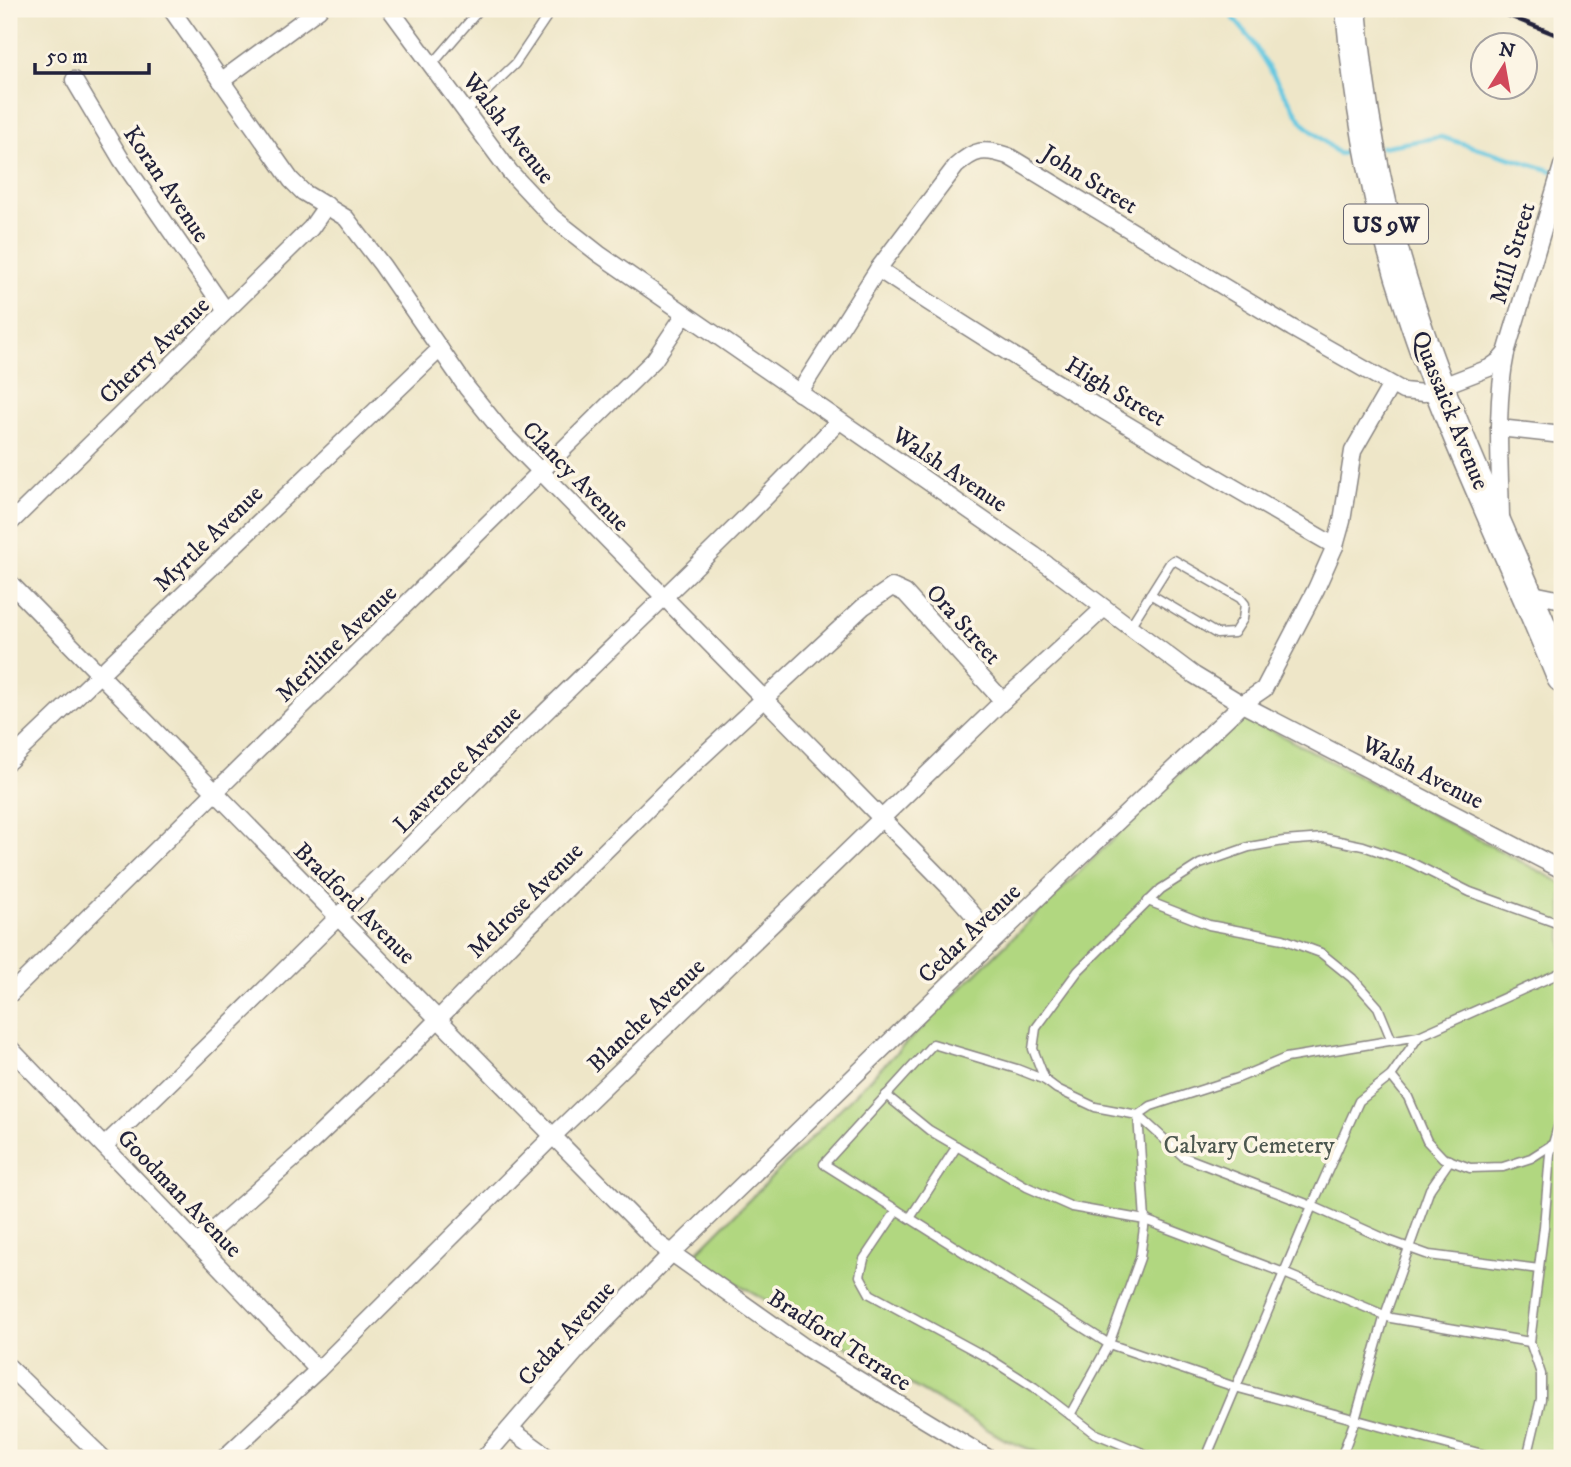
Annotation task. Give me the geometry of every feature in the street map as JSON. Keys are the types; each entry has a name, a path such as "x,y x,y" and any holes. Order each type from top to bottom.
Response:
{"highway":[{"name":"Quassaick Avenue","path":"1351,9 1366,135 1382,211 1412,312 1440,387 1562,677"}],"street":[{"name":"Clancy Avenue","path":"171,9 291,180 303,192 346,218 482,407 662,597 947,885 995,939"},
{"path":"221,81 320,9"},
{"name":"Walsh Avenue","path":"390,9 510,172 552,217 599,254 1034,555 1194,675 1242,704 1562,870"},
{"name":"Koran Avenue","path":"74,80 121,159 226,311"},
{"name":"John Street","path":"799,393 878,269 956,166 969,154 989,150 1008,156 1292,328 1391,385 1413,394 1424,393 1489,368 1506,353"},
{"name":"Mill Street","path":"1502,533 1499,428 1501,375 1562,166"},
{"name":"Cherry Avenue","path":"9,524 311,229 327,205"},
{"name":"High Street","path":"878,269 1070,391 1335,546"},
{"name":"Meriline Avenue","path":"9,995 542,473 654,360 685,314"},
{"name":"Myrtle Avenue","path":"9,761 440,349"},
{"name":"Cedar Avenue","path":"484,1458 580,1347 671,1254 995,939 1242,704 1264,689 1316,589 1335,546 1342,522 1353,451 1391,385"},
{"name":"Lawrence Avenue","path":"104,1146 230,1026 336,918 782,482 839,421"},
{"path":"1499,428 1562,435"},
{"name":"Bradford Avenue","path":"9,582 336,918 671,1254"},
{"name":"Ora Street","path":"886,590 892,587 905,593 1003,701"},
{"name":"Melrose Avenue","path":"197,1244 300,1153 763,698 863,607 886,590"},
{"path":"1528,593 1562,600"},
{"name":"Blanche Avenue","path":"223,1458 318,1370 553,1136 1003,701 1103,609"},
{"name":"Goodman Avenue","path":"9,1046 318,1370"},
{"name":"Bradford Terrace","path":"671,1254 806,1348 988,1458"},
{"path":"9,1367 103,1458"},
{"path":"510,1429 550,1458"}],"lane":[{"path":"431,66 480,9"},
{"path":"465,111 515,64 552,9"},
{"path":"1129,628 1150,594 1170,562 1176,561 1240,598 1245,604 1245,612 1234,633 1221,635 1150,594"},
{"path":"1045,1080 1033,1049 1036,1028 1078,971 1161,889 1200,864 1249,848 1284,841 1324,838 1363,846 1410,862 1470,891 1562,925"},
{"path":"1148,901 1209,926 1283,939 1321,953 1352,978 1378,1007 1392,1041"},
{"path":"1138,1115 1151,1107 1286,1058 1419,1036 1562,972"},
{"path":"1206,1458 1359,1101 1391,1076 1419,1036"},
{"path":"1497,1458 1236,1387 1109,1344 824,1164 933,1044 1017,1069 1045,1080 1066,1094 1095,1107 1138,1115 1184,1157 1312,1206 1409,1248 1429,1255 1539,1269"},
{"path":"1391,1076 1408,1097 1427,1141 1443,1158 1470,1168 1503,1167 1531,1158 1553,1144"},
{"path":"886,1095 929,1130 1027,1186 1072,1207 1145,1220 1385,1315 1530,1342"},
{"path":"1527,1458 1541,1399 1541,1374 1530,1342 1550,1154 1562,1113"},
{"path":"1070,1415 1109,1344 1140,1258 1145,1220 1138,1115"},
{"path":"910,1218 957,1146"},
{"path":"1342,1458 1385,1315 1430,1189 1450,1160"},
{"path":"897,1210 864,1259 860,1276 870,1294 990,1359 1094,1433 1155,1458"}],"green space":[{"name":"Calvary Cemetery","path":"1248,718 1562,883 1562,1458 1052,1458 1006,1440 692,1257 1235,719"}],"waterway":[{"path":"1226,9 1250,38 1303,123 1339,154 1359,151"},
{"path":"1381,147 1441,137 1556,172"}],"railway":[{"path":"1492,9 1562,37"}]}
